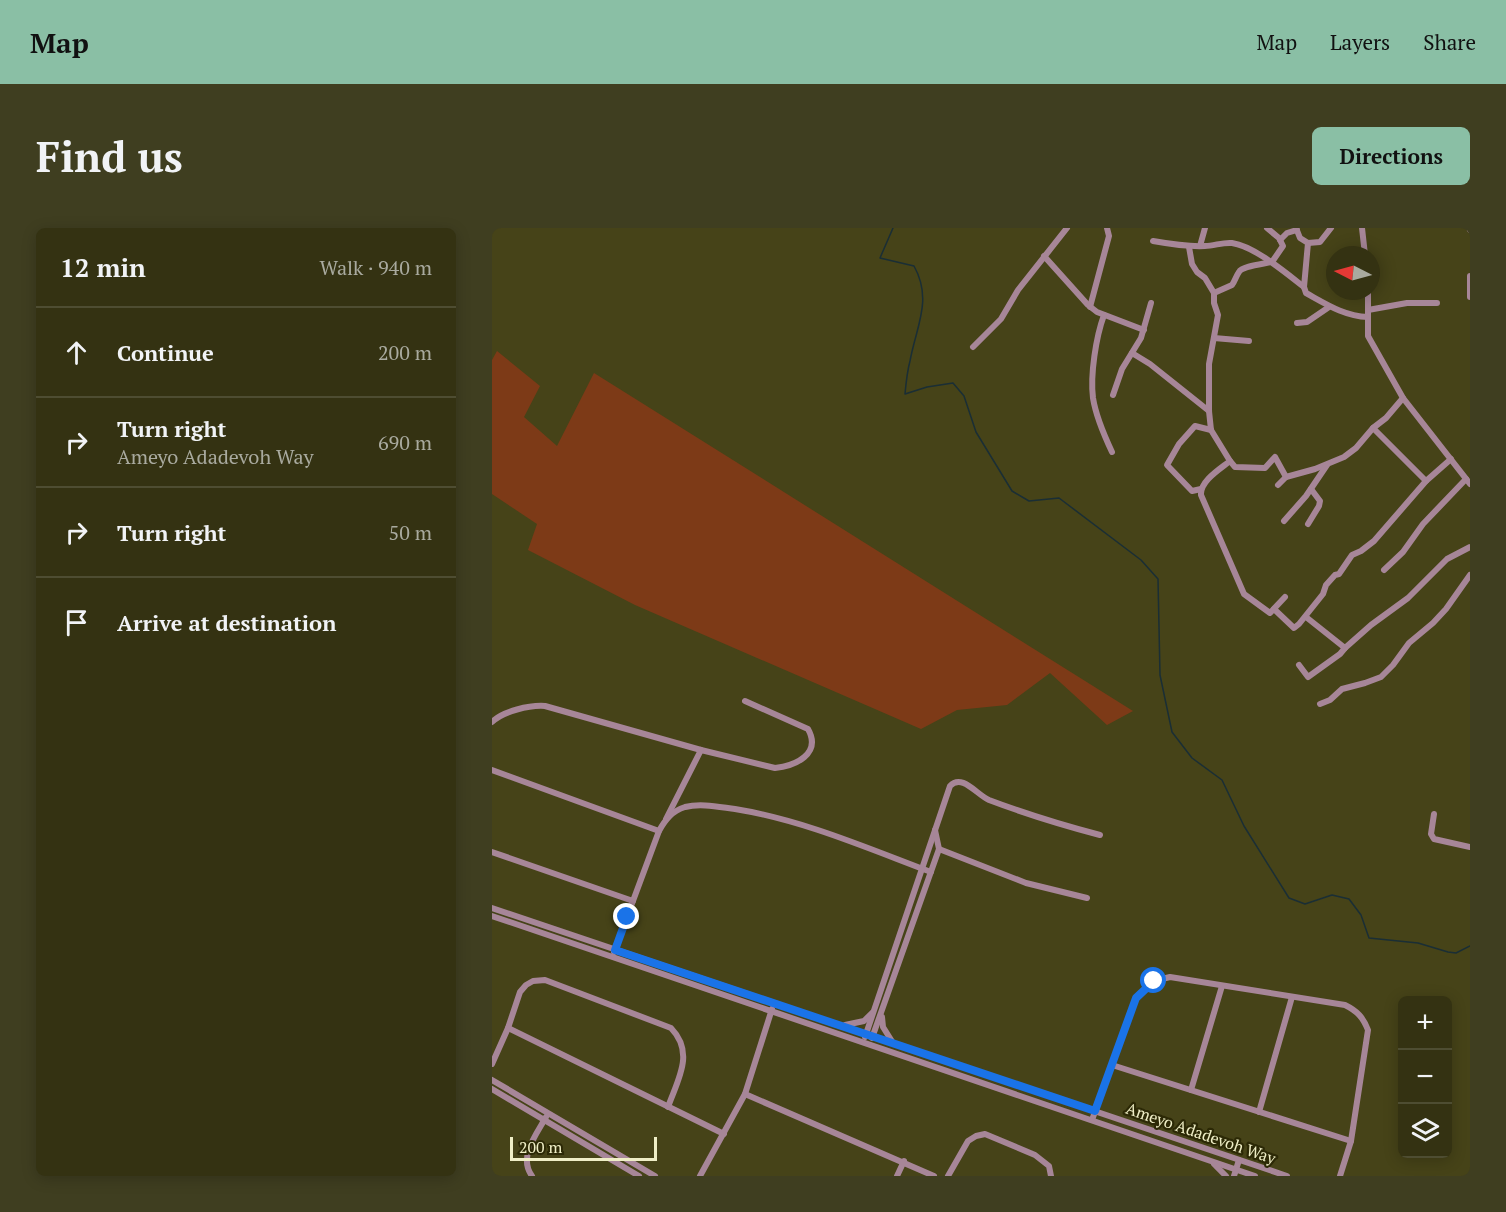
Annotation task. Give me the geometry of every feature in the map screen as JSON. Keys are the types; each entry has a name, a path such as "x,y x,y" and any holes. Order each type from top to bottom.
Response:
{"street":[{"path":"973,347 1001,319 1017,290 1067,228"},
{"path":"1090,307 1109,236 1107,228"},
{"path":"1200,246 1205,228"},
{"path":"1214,293 1232,285 1244,267 1272,262 1283,246 1267,228"},
{"path":"1280,240 1287,233 1296,229 1300,238 1308,243 1320,242 1331,228"},
{"path":"1362,228 1364,246"},
{"path":"1153,241 1189,247 1232,243 1247,248 1272,262 1304,287"},
{"path":"1308,243 1304,287 1306,293 1329,307 1359,316 1407,303 1437,303"},
{"path":"1189,247 1192,264 1197,272 1206,278 1214,293 1218,315 1208,372 1212,430 1235,467 1265,468 1275,457 1287,477"},
{"path":"1044,256 1090,307 1104,315 1144,330"},
{"path":"1470,276 1470,297"},
{"path":"1368,300 1368,336 1403,398 1468,481 1423,524 1403,552 1384,570"},
{"path":"1113,395 1122,369 1144,330 1151,303"},
{"path":"1297,323 1307,322 1329,307"},
{"path":"1104,315 1096,338 1093,399 1100,427 1112,452"},
{"path":"1214,338 1249,341"},
{"path":"1132,353 1150,364 1209,411"},
{"path":"1278,485 1287,477 1344,458 1386,418 1403,398"},
{"path":"1212,430 1195,426 1179,444 1167,465 1192,491 1201,489 1230,461"},
{"path":"1373,428 1426,481"},
{"path":"1274,609 1294,628 1306,617 1323,594 1326,585 1335,575 1339,574 1352,555 1374,541 1426,481 1450,459"},
{"path":"1284,521 1311,489 1327,465"},
{"path":"1201,489 1222,546 1244,594 1270,613 1285,597"},
{"path":"1308,524 1320,501 1311,489"},
{"path":"1299,665 1308,677 1408,598 1447,559 1470,547"},
{"path":"1320,704 1330,700 1342,688 1365,683 1382,676 1409,643 1446,609 1470,574"},
{"path":"1306,617 1345,648"},
{"path":"492,722 501,715 545,706 701,750 775,768 801,762 808,754 812,739 808,729 745,702"},
{"path":"613,957 659,831 701,750"},
{"path":"492,770 659,831"},
{"path":"867,1044 950,786 957,781 968,785 982,797 1021,812 1100,835"},
{"path":"665,820 685,807 704,805 751,812 812,828 931,872"},
{"path":"1434,814 1431,834 1434,839 1470,848"},
{"path":"840,1025 864,1021 878,1011 939,849 935,830"},
{"path":"939,849 1026,883 1087,898"},
{"path":"492,852 633,901"},
{"name":"Ameyo Adadevoh Way","path":"492,908 1287,1176"},
{"name":"Ameyo Adadevoh Way","path":"494,917 1209,1160 1235,1173 1255,1176"},
{"path":"1092,1120 1136,998 1154,981 1170,977 1345,1005 1355,1010 1364,1019 1368,1030 1350,1141 1340,1176"},
{"path":"492,1064 508,1028 520,992 534,981 545,980 671,1028 680,1038 684,1049 683,1062 668,1107"},
{"path":"1191,1090 1222,986"},
{"path":"1258,1112 1292,997"},
{"path":"700,1176 745,1094 774,1003"},
{"path":"878,1011 883,1027 893,1043"},
{"path":"508,1028 724,1134"},
{"path":"1112,1065 1350,1141"},
{"path":"492,1080 655,1176"},
{"path":"492,1089 639,1176"},
{"path":"745,1094 904,1161 934,1176"},
{"path":"532,1176 526,1164 526,1154 548,1113"},
{"path":"948,1176 968,1141 986,1134 1035,1155 1049,1166 1051,1176"},
{"path":"1209,1160 1226,1176"},
{"path":"1235,1173 1239,1160"},
{"path":"897,1176 904,1161"},
{"path":"1243,1174 1247,1162"}],"shaded area":[{"path":"497,351 540,386 524,417 557,446 594,373 1133,711 1107,725 1050,673 1007,705 957,710 921,729 635,605 528,550 537,524 492,494 492,360"}],"waterway":[{"path":"893,228 880,258 914,266 920,278 923,302 908,369 905,394 927,387 953,383 964,396 976,432 1012,491 1029,501 1059,498 1141,560 1158,579 1160,675 1172,732 1192,758 1222,780 1244,826 1289,898 1305,904 1332,895 1349,899 1361,915 1369,938 1418,943 1456,953 1470,946"}],"route":[{"path":"627,917 615,950 1095,1111 1136,998 1154,981"}]}
